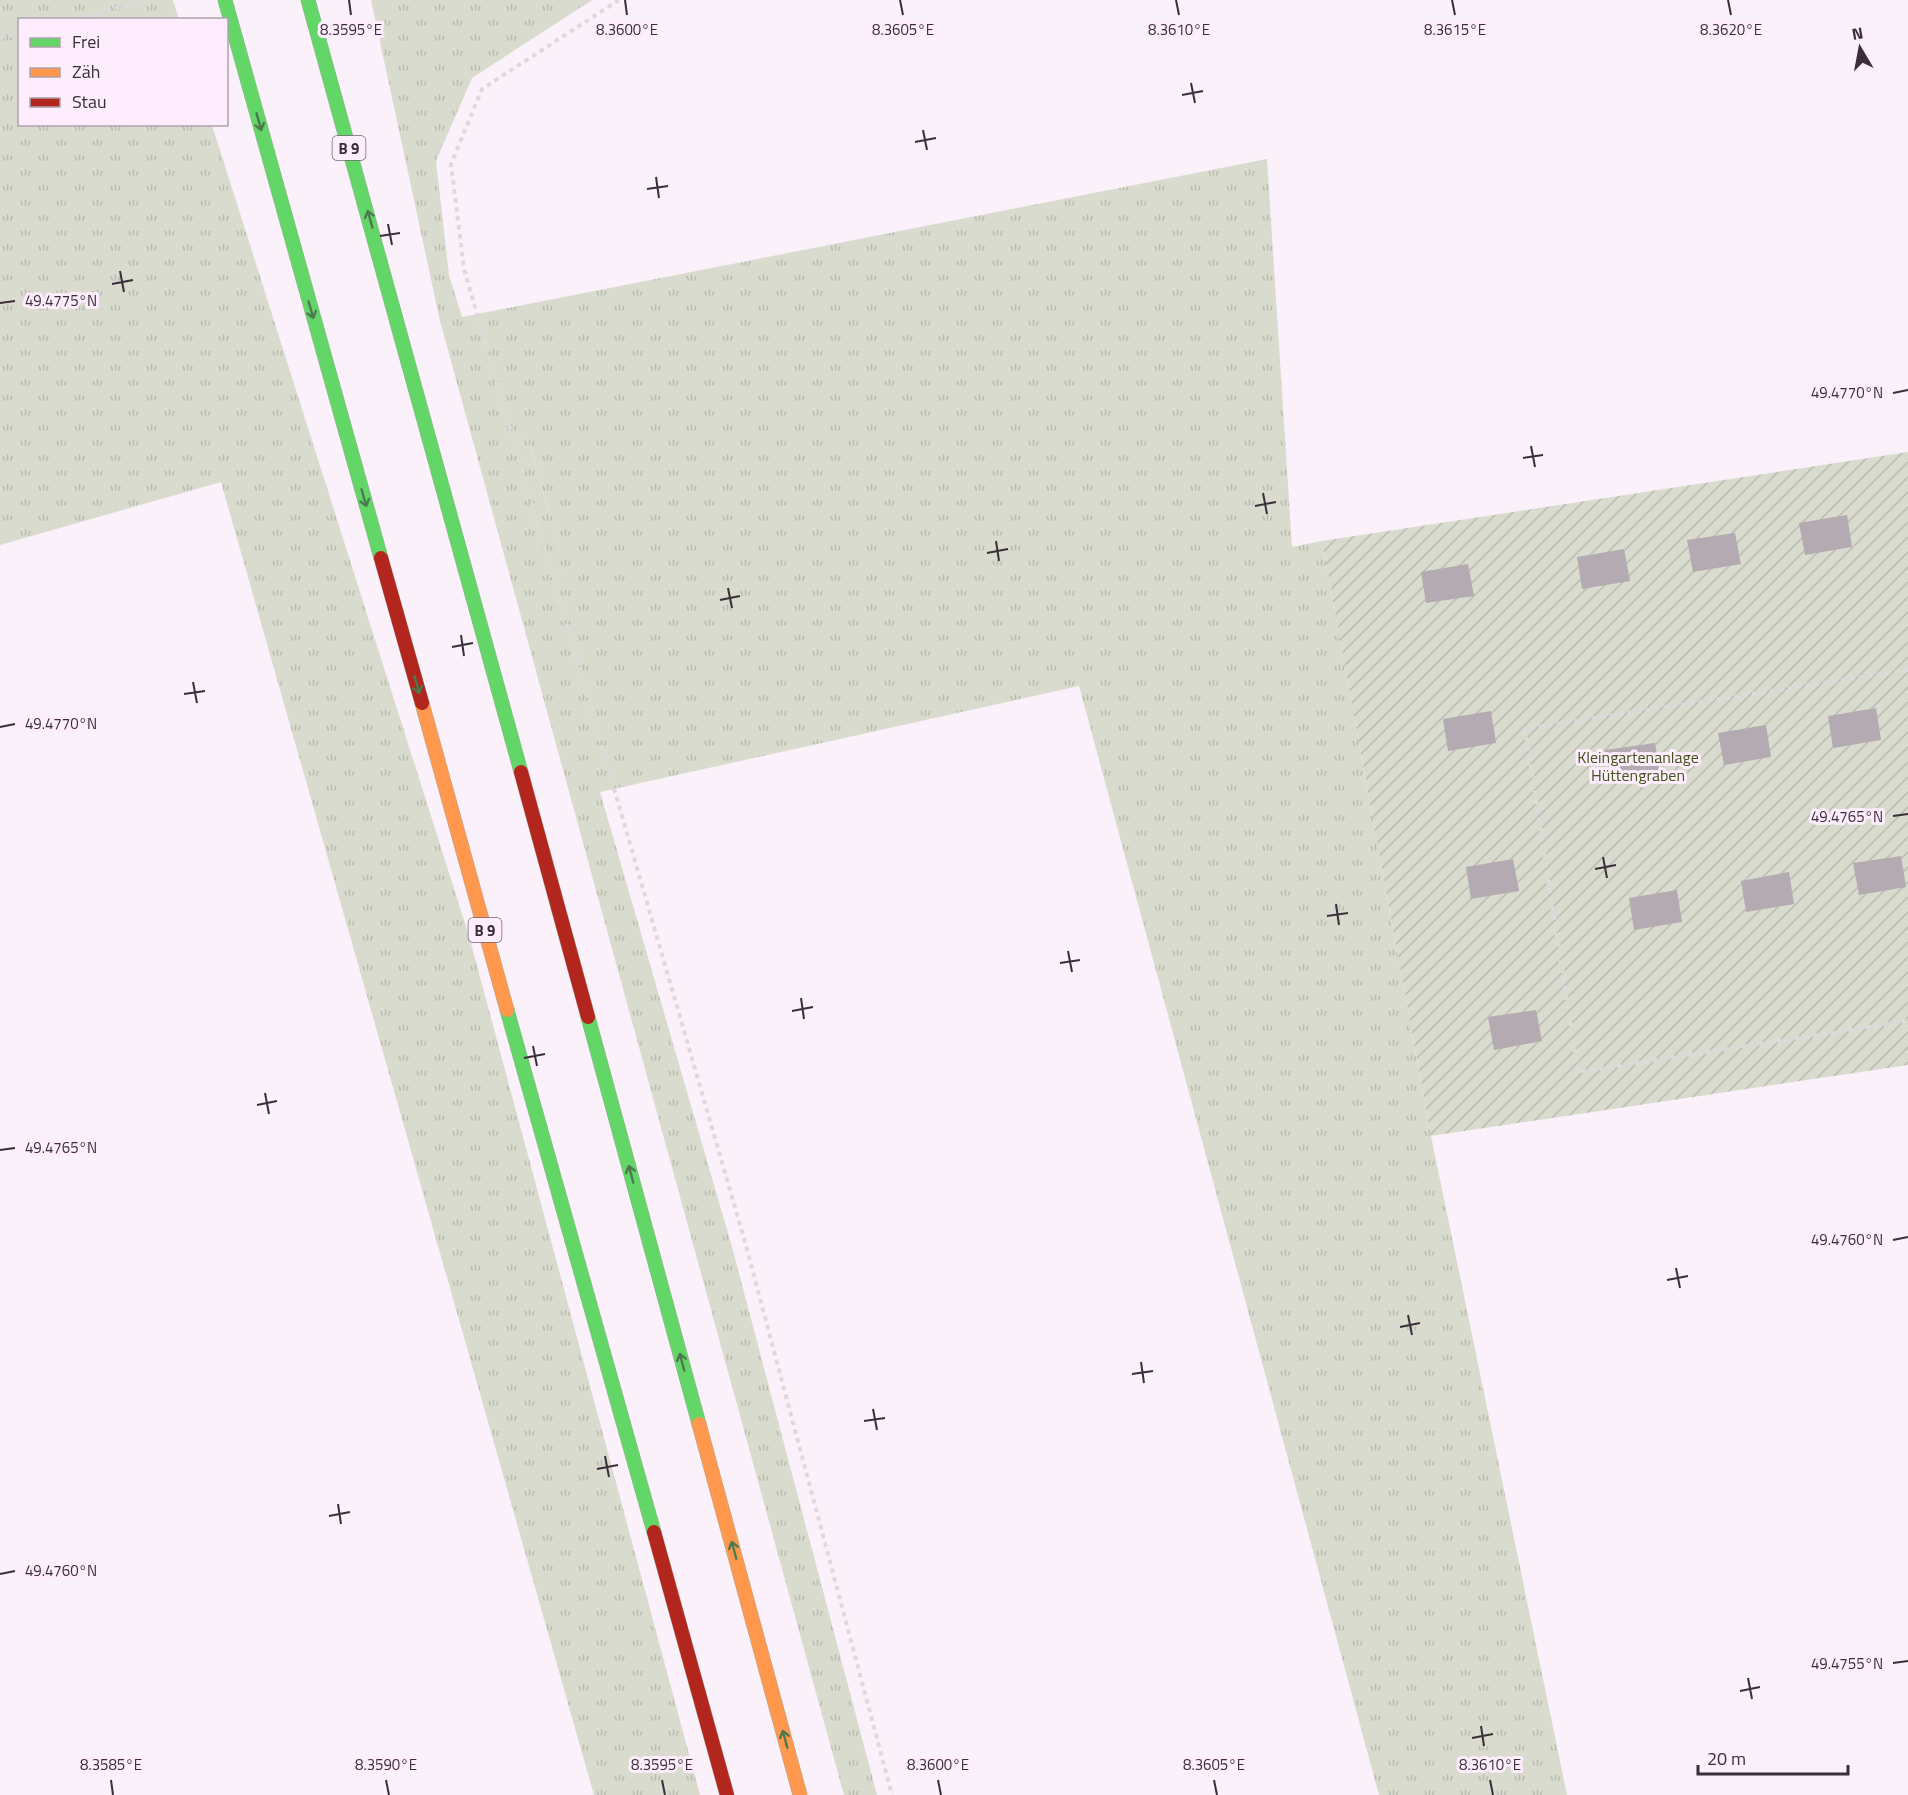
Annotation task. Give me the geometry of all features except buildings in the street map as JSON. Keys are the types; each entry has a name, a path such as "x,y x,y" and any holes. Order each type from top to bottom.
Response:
{"highway":[{"name":"B 9","path":"225,0 727,1795"},
{"name":"B 9","path":"308,0 800,1795"}],"path":[{"path":"79,18 146,0"},
{"path":"619,0 482,89 451,164 464,269 745,1242 892,1795"},
{"path":"0,38 18,34"},
{"path":"1908,670 1525,729 1578,1072 1908,1021"}],"green space":[{"path":"0,0 173,0 179,18 18,18 18,126 212,126 469,936 700,1795 594,1795 221,482 0,545"},
{"path":"371,0 592,0 472,78 436,161 449,275 462,317 1267,159 1292,547 1322,541 1431,1136 1567,1795 1379,1795 1079,686 600,792 732,1247 877,1795 844,1795 440,321","holes":["527,435 575,605 527,436"]},
{"name":"Kleingartenanlage Hüttengraben","path":"1908,452 1908,1065 1431,1136 1322,541"}],"traffic: fast":[{"path":"225,0 381,558"},
{"path":"308,0 521,772"},
{"path":"507,1010 654,1532"},
{"path":"588,1017 699,1424"}],"traffic: slow":[{"path":"422,703 507,1010"},
{"path":"699,1424 800,1795"}],"traffic: jam":[{"path":"381,558 422,703"},
{"path":"521,772 588,1017"},
{"path":"654,1532 727,1795"}]}
